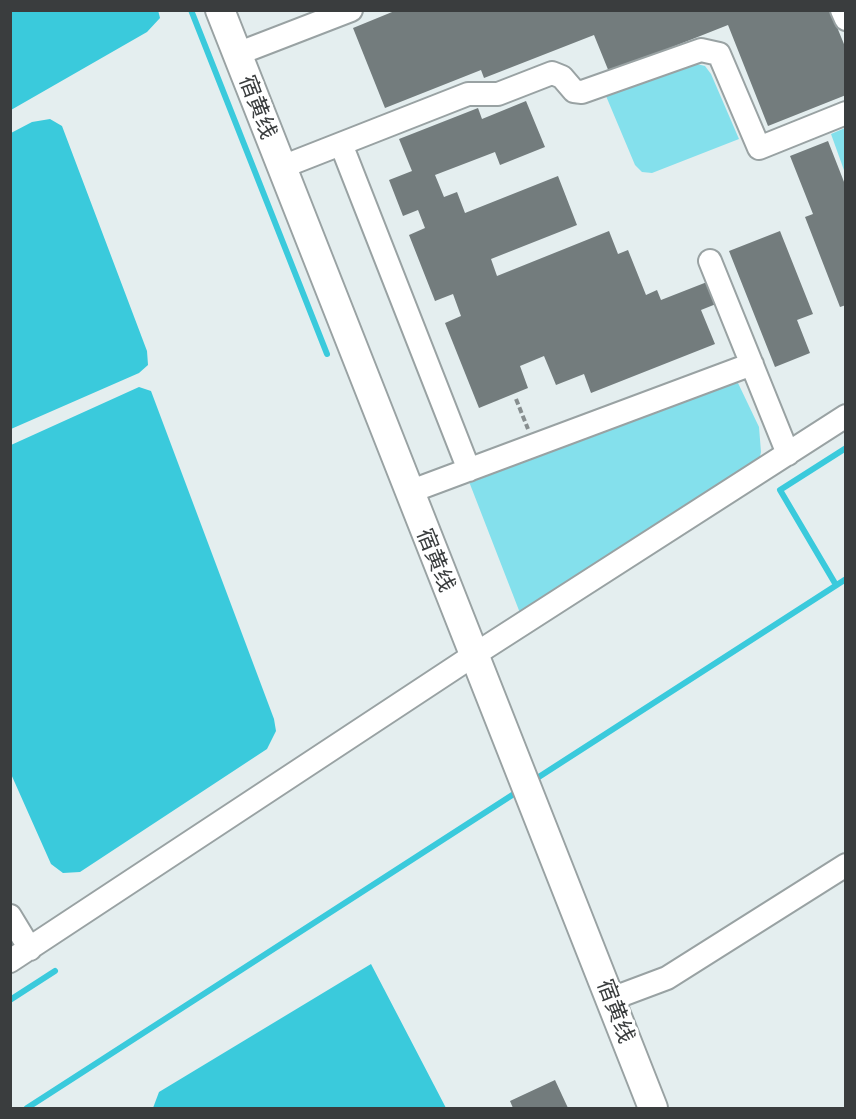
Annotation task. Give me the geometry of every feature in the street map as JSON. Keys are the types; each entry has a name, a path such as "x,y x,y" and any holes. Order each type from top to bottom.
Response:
{"main road":[{"name":"宿黄线","path":"220,10 653,1108"}],"street":[{"path":"237,54 351,10"},
{"path":"842,10 846,19"},
{"path":"282,167 468,94 498,94 552,73 562,77 574,91 582,93 701,50 711,50 719,54 759,148 846,113"},
{"path":"341,144 469,470"},
{"path":"710,261 788,454"},
{"path":"409,492 752,364"},
{"path":"10,961 474,655 846,416"},
{"path":"611,999 667,978 846,865"},
{"path":"10,916 30,949"}],"path":[{"path":"516,399 534,445"}],"shaded area":[{"path":"11,10 158,10 160,18 147,32 11,110"},
{"path":"697,64 705,66 711,74 739,139 652,173 642,172 635,165 606,96"},
{"path":"50,119 62,126 147,351 148,365 139,373 11,429 11,133 32,122"},
{"path":"845,128 845,173 831,134"},
{"path":"738,383 759,427 761,452 759,461 520,613 468,479 521,463 724,384"},
{"path":"139,387 151,391 274,719 276,731 267,749 80,872 63,873 51,864 11,774 11,445"},
{"path":"371,964 446,1108 153,1108 159,1092"}],"building":[{"path":"397,10 830,10 846,49 846,95 768,126 728,25 609,72 594,35 484,78 481,70 385,108 353,28"},
{"path":"526,101 545,147 500,165 495,152 435,175 444,197 457,192 465,213 558,176 577,225 491,259 497,276 609,231 618,254 628,250 646,295 657,290 661,300 707,282 716,304 701,310 715,344 591,393 584,374 556,385 544,356 520,366 528,388 479,408 445,323 461,316 453,294 435,301 409,235 425,228 418,210 403,216 389,180 412,171 399,139 478,108 482,119"},
{"path":"828,141 846,187 846,305 840,307 805,217 813,214 790,156"},
{"path":"780,231 813,314 797,320 810,353 775,367 729,251"},
{"path":"555,1080 568,1108 513,1108 510,1101"}],"waterway":[{"path":"191,10 327,354"},
{"path":"836,585 780,490 846,448"},
{"path":"531,782 846,579"},
{"path":"27,1108 520,790"},
{"path":"10,1000 55,971"}]}
